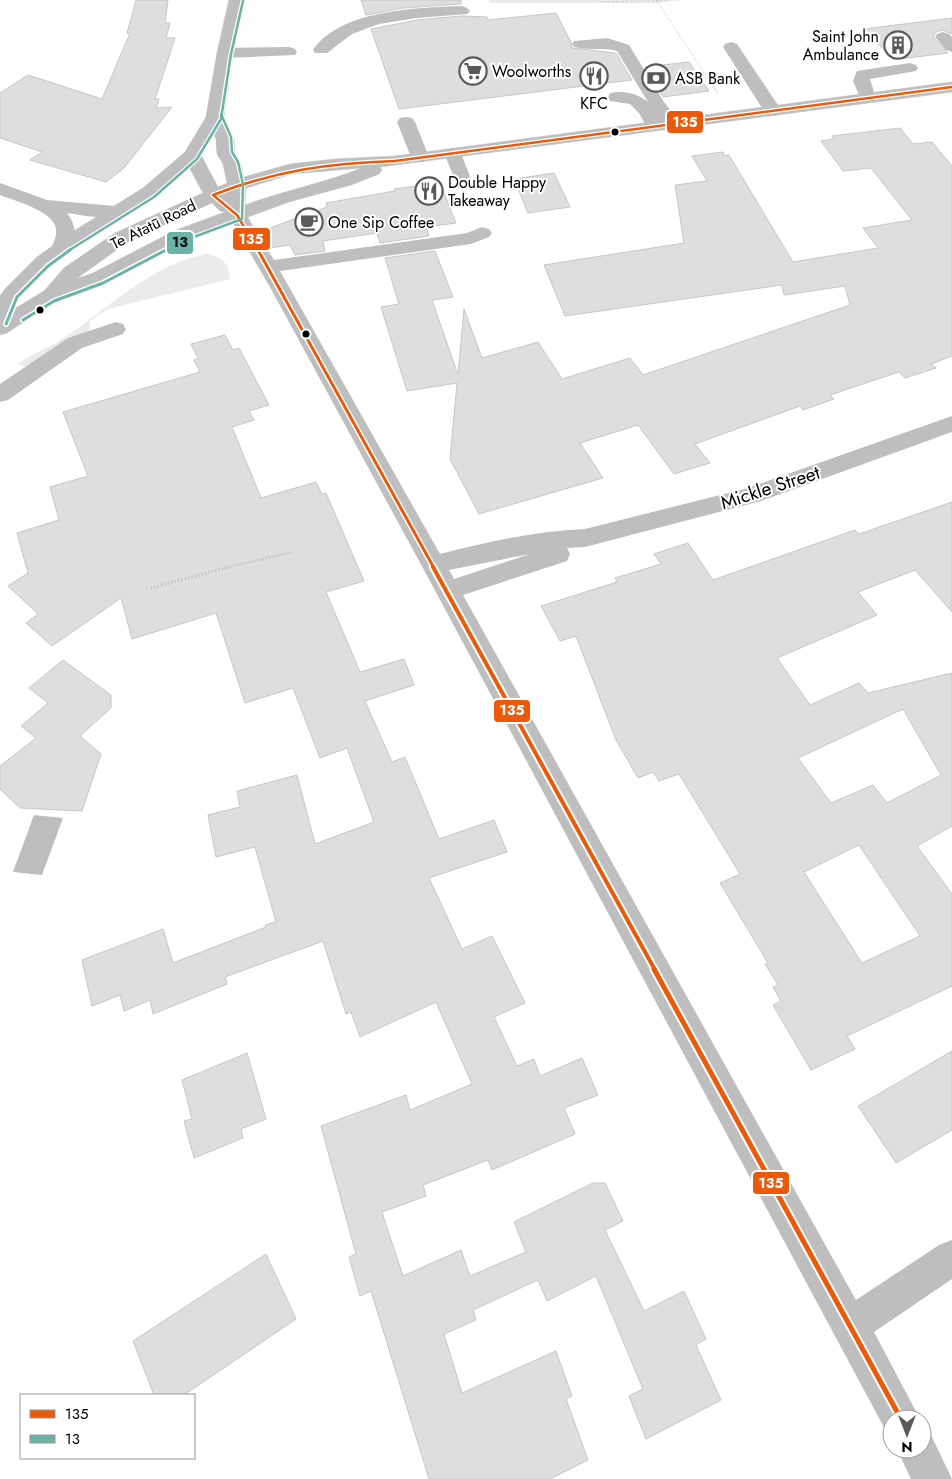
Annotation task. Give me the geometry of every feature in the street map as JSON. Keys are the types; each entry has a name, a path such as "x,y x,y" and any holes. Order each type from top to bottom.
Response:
{"main road":[{"path":"0,322 7,301 12,293 44,261 119,210 150,192 192,155 214,117 225,53 237,0"},
{"path":"321,50 346,31 373,20 409,13 462,11"},
{"path":"580,44 607,43 623,48 657,104 663,125"},
{"path":"731,47 773,111"},
{"path":"225,53 289,52"},
{"path":"868,98 861,81 863,75 910,68"},
{"path":"896,1409 434,565 268,267 237,215 213,195 237,185 290,169 395,161 952,87"},
{"path":"616,97 635,99 663,125"},
{"path":"214,117 225,139 226,154 232,164 237,185 237,215"},
{"path":"406,122 420,157"},
{"path":"453,153 461,176"},
{"name":"Te Atatū Road","path":"51,296 70,272 122,237 213,195 192,155"},
{"name":"Te Atatū Road","path":"0,328 51,296 100,277 181,235 302,192 345,181 395,161"},
{"path":"0,189 44,205 92,211 119,210"},
{"path":"44,205 63,220 67,227 68,235 62,248"},
{"path":"268,267 472,238 482,233"},
{"path":"0,395 75,343 116,329"},
{"name":"Mickle Street","path":"434,565 473,555 561,539 585,538 753,495 952,424"},
{"name":"Mickle Street","path":"447,591 566,551 585,538"},
{"path":"850,1326 952,1258"},
{"path":"921,1459 932,1479"}],"path":[{"path":"599,0 603,2 668,0"},
{"path":"656,0 722,101"},
{"path":"151,588 266,556 292,552"}],"shaded area":[{"path":"489,0 684,0 656,3 490,3"},
{"path":"207,254 224,262 230,274 230,279 108,309 90,321 89,334 30,368 18,364 65,337 150,276 187,259"},
{"path":"34,815 63,818 42,875 13,872"}],"building":[{"path":"136,0 168,0 165,23 170,23 166,38 175,38 155,99 159,99 156,108 172,107 124,168 106,182 30,160 42,152 0,138 0,93 28,75 102,99 130,33 127,33"},
{"path":"361,0 461,0 461,4 403,8 366,15"},
{"name":"Woolworths","path":"556,13 571,42 572,48 616,53 632,80 399,109 371,29 417,20 461,16 487,17 488,20"},
{"name":"Saint John Ambulance","path":"952,18 952,34 942,30 936,32 933,37 948,53 893,59 864,29"},
{"path":"689,62 709,91 663,97 645,67"},
{"path":"900,128 913,144 932,142 952,166 952,356 931,364 936,368 905,378 899,372 830,395 834,399 803,410 800,406 695,444 710,463 674,474 638,425 580,443 603,478 479,514 450,459 457,383 407,391 381,307 399,304 385,258 435,251 453,297 432,300 458,375 464,309 482,358 538,342 562,379 630,358 643,375 850,305 845,286 784,295 782,285 565,316 544,265 684,243 675,185 707,181 692,156 723,152 725,156 729,155 793,262 878,248 863,228 912,220 871,168 843,171 821,141 834,139 832,136"},
{"path":"554,173 570,207 528,213 514,179"},
{"path":"440,183 456,223 426,227 429,236 380,243 377,233 323,241 325,251 295,255 290,245 269,248 259,232 327,207 326,203 395,191 394,189"},
{"path":"225,335 233,350 239,348 269,405 249,411 254,420 232,427 261,498 316,482 322,494 326,493 364,581 326,592 360,672 404,659 414,685 365,701 392,762 405,757 439,839 494,820 507,852 429,878 462,949 492,936 525,1003 494,1017 517,1066 534,1059 540,1076 582,1058 598,1095 564,1108 575,1134 492,1170 488,1160 423,1185 426,1196 382,1212 403,1276 461,1250 470,1276 526,1252 514,1222 593,1183 605,1183 623,1221 605,1230 644,1311 684,1291 706,1339 696,1345 721,1400 646,1439 629,1396 643,1389 596,1276 547,1301 538,1280 473,1310 476,1320 444,1334 462,1393 556,1351 572,1396 566,1399 588,1460 550,1479 429,1479 371,1291 360,1296 349,1257 356,1254 321,1126 406,1095 410,1110 472,1084 436,1002 360,1037 351,1012 346,1014 323,941 225,977 227,984 153,1014 150,1000 124,1011 120,995 92,1006 82,960 163,929 173,963 276,922 255,847 216,857 208,815 240,807 237,791 297,775 315,844 374,822 347,748 320,758 293,688 245,703 216,613 132,639 121,598 52,646 26,623 38,614 8,586 28,573 17,533 59,520 50,487 88,476 63,412 200,372 194,360 198,358 191,344"},
{"path":"952,502 952,612 915,570 858,592 877,615 777,658 810,705 859,683 868,693 952,673 952,826 917,846 952,894 952,986 847,1036 855,1049 811,1070 773,1005 781,1001 773,987 778,985 765,964 768,963 720,883 740,874 679,774 659,781 653,772 638,778 616,740 576,636 560,641 541,606 617,582 615,578 661,564 654,554 688,543 713,580 855,530 859,534","holes":["903,709 941,775 887,803 873,785 831,803 798,758","859,845 920,936 862,963 804,872"]},
{"path":"63,660 111,695 111,708 80,736 101,754 82,811 20,808 0,789 0,766 36,738 21,726 48,703 29,688"},
{"path":"952,1051 952,1130 896,1163 858,1106"},
{"path":"247,1053 266,1119 241,1129 243,1138 194,1158 184,1121 192,1119 182,1080"},
{"path":"266,1254 296,1319 185,1394 154,1394 133,1341"}],"transit line":[{"name":"13","path":"6,324 17,297 48,266 79,243 154,197 197,159 221,119 231,54 243,1"},
{"name":"135","path":"896,1409 281,289 237,215 213,195 259,178 302,168 346,163 395,161 952,87"},
{"name":"13","path":"23,320 54,301 103,283 183,241 242,219 243,184 238,162 232,152 231,137 221,114"}],"place":[{"name":"Saint John Ambulance","path":"898,45"},
{"name":"Woolworths","path":"473,71"},
{"name":"KFC","path":"594,76"},
{"name":"ASB Bank","path":"656,78"},
{"name":"Double Happy Takeaway","path":"429,191"},
{"name":"One Sip Coffee","path":"309,222"}]}
